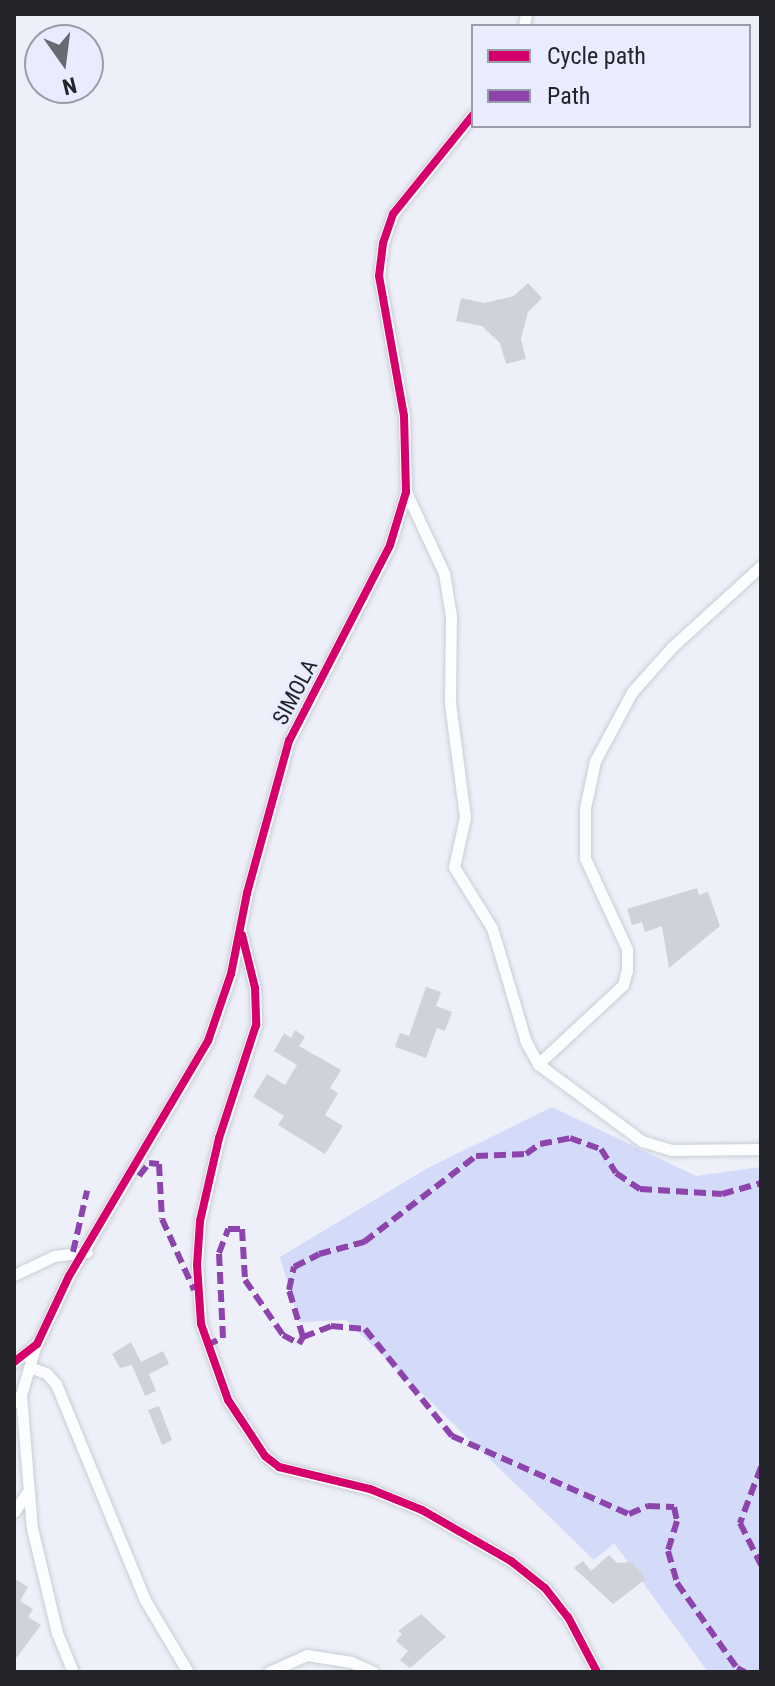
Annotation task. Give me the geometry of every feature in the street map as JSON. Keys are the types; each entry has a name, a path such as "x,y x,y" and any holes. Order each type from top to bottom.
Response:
{"street":[{"name":"SIMOLA","path":"14,1362 37,1344 69,1276 87,1252 208,1041 289,741 390,545 406,492 404,416 379,276 383,243 393,214 471,117"},
{"path":"406,492 444,573 451,616 450,703 465,817 454,867 492,928 526,1042 538,1064 642,1141 671,1150 761,1149"},
{"path":"538,1064 623,985 627,970 627,949 585,858 585,808 595,761 632,692 672,647 761,566"},
{"path":"240,928 255,988 256,1025 216,1153 200,1221 197,1265 201,1324 228,1400 265,1456 279,1467 370,1489 422,1510 511,1561 545,1588 568,1617 597,1672"},
{"path":"14,1275 54,1256 87,1252"},
{"path":"37,1344 18,1398 27,1493 46,1590 73,1672"},
{"path":"30,1367 46,1373 56,1384 145,1600 188,1672"},
{"path":"14,1512 27,1493"},
{"path":"269,1672 307,1655 342,1659 373,1672"}],"shaded area":[{"path":"552,1107 696,1176 761,1167 761,1672 708,1672 614,1543 594,1560 346,1320 299,1322 280,1257 426,1169"}],"building":[{"path":"528,283 542,298 528,312 521,339 526,359 506,364 500,343 482,326 456,321 461,298 485,303 514,296"},
{"path":"697,888 699,895 708,892 720,926 669,968 662,926 645,932 642,922 632,925 627,909"},
{"path":"426,987 441,992 436,1006 452,1012 445,1031 437,1028 426,1058 395,1047 400,1033 409,1036"},
{"path":"295,1030 305,1037 299,1046 341,1070 330,1088 338,1093 325,1115 343,1126 325,1154 278,1125 284,1116 253,1097 267,1074 285,1085 297,1065 274,1051 284,1033 291,1038"},
{"path":"131,1342 141,1362 163,1351 169,1364 149,1374 156,1391 145,1396 132,1365 120,1368 112,1354"},
{"path":"159,1406 172,1440 162,1445 148,1410"},
{"path":"609,1555 617,1563 632,1562 646,1579 613,1604 574,1568 583,1561 591,1571"},
{"path":"14,1578 28,1587 20,1601 33,1609 28,1617 41,1625 14,1661"},
{"path":"421,1614 446,1637 410,1668 400,1660 408,1651 396,1641 402,1634 398,1631"}],"marked path":[{"path":"303,1337 289,1290 294,1267 319,1254 364,1242 476,1156 526,1154 540,1144 570,1138 601,1149 616,1173 640,1189 722,1194 761,1183"},
{"path":"139,1176 149,1163 159,1164 162,1219 194,1290"},
{"path":"73,1252 87,1191"},
{"path":"206,1345 223,1338 219,1253 228,1229 242,1229 245,1280 283,1335 299,1344 303,1337 331,1326 365,1329 452,1436 629,1514 648,1506 674,1507 677,1521 668,1551 677,1583 737,1668 745,1672"},
{"path":"761,1467 740,1523 761,1565"}],"cycle path":[{"path":"14,1362 37,1344 69,1276 208,1041 231,974 247,893 289,741 390,545 406,492 404,416 379,276 383,243 393,214 471,117"},
{"path":"242,935 255,988 256,1025 219,1138 200,1221 197,1265 201,1324 228,1400 265,1456 279,1467 370,1489 422,1510 511,1561 545,1588 568,1617 597,1672"}]}
